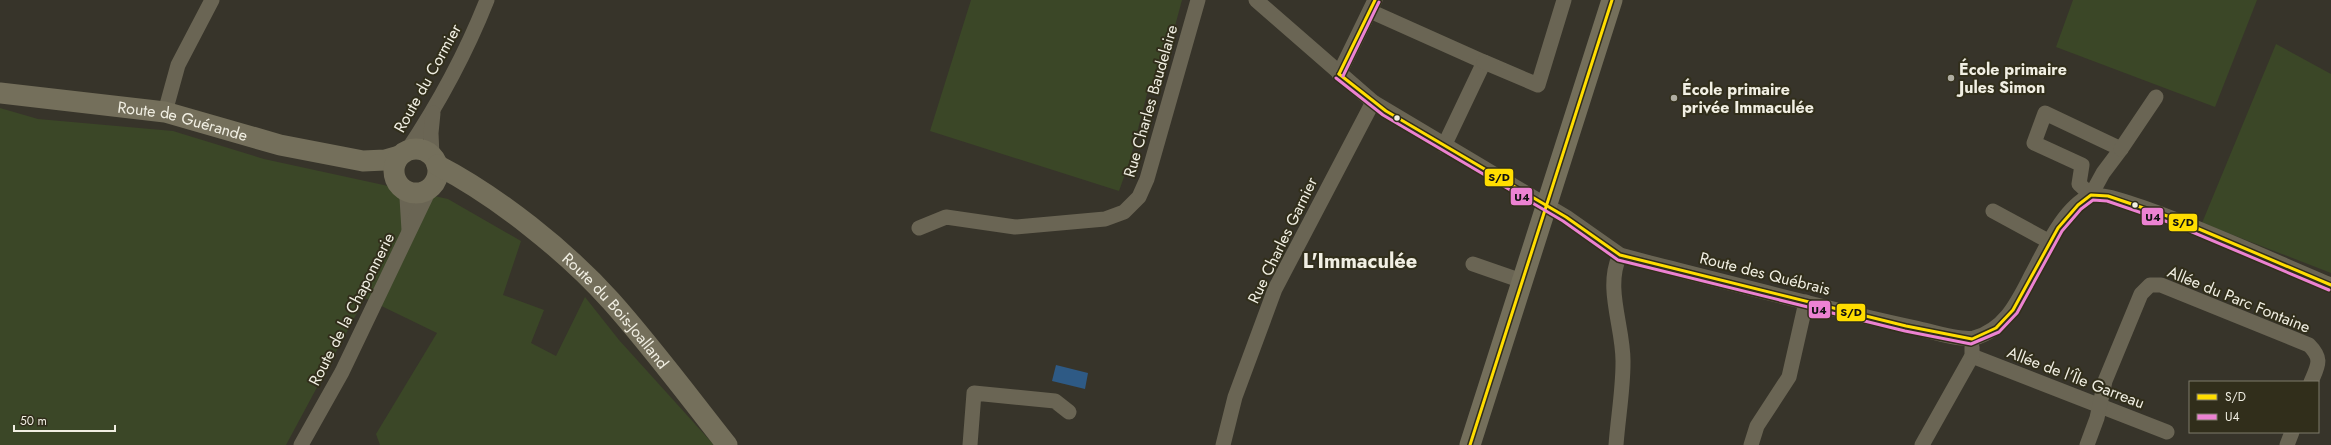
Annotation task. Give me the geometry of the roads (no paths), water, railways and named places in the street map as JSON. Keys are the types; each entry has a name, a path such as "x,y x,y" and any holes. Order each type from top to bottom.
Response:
{"street":[{"path":"165,112 178,65 212,0"},
{"name":"Route du Cormier","path":"403,153 434,109 468,47 487,0"},
{"name":"Rue Charles Baudelaire","path":"919,228 946,217 1015,227 1105,219 1124,212 1139,197 1147,179 1198,0"},
{"name":"Route des Québrais","path":"1256,0 1339,74 1373,102 1444,146 1546,205 1620,254 1913,328 1972,339"},
{"path":"1339,74 1373,6 1484,62 1538,85 1564,0"},
{"path":"1470,445 1612,0"},
{"path":"1444,146 1484,62"},
{"name":"Route de Guérande","path":"0,93 165,112 280,145 363,161 385,160 403,153"},
{"path":"1922,445 1972,356 1972,339 1996,328 2013,310 2058,228 2078,205 2091,195 2103,173 2156,97"},
{"name":"Rue Charles Garnier","path":"1223,445 1235,397 1275,289 1373,102"},
{"path":"399,184 416,193 431,187 438,172 431,133 434,109"},
{"path":"2103,173 2034,143 2045,113 2121,149"},
{"path":"409,235 407,198 399,184 394,170 403,153 421,150 435,160"},
{"name":"Route du Bois-Joalland","path":"435,160 485,194 536,232 610,300 727,445"},
{"name":"Route de Guérande","path":"363,161 399,184"},
{"path":"2082,165 2079,184 2091,195 2108,196 2173,218 2331,285"},
{"name":"Route du Bois-Joalland","path":"431,187 451,185 485,194"},
{"name":"Route de la Chaponnerie","path":"301,445 342,372 431,187"},
{"path":"1993,211 2050,242"},
{"path":"1616,445 1623,362 1614,282 1615,266 1620,254"},
{"path":"1473,264 1522,281"},
{"name":"Allée du Parc Fontaine","path":"2086,445 2097,418 2105,381 2141,294 2150,285 2161,285 2309,345 2317,353 2319,364 2311,381"},
{"path":"1751,445 1757,426 1788,377 1806,302"},
{"name":"Allée de l'Île Garreau","path":"1972,356 2167,432"},
{"path":"970,445 974,394 1055,401 1069,412"},
{"path":"2287,445 2292,433"}],"water":[{"path":"1056,365 1088,373 1085,389 1052,381"}],"place":[{"name":"École primaire Jules Simon","path":"1951,78"},
{"name":"École primaire privée Immaculée","path":"1674,98"}],"district":[{"name":"L'Immaculée","path":"1360,261"}]}
